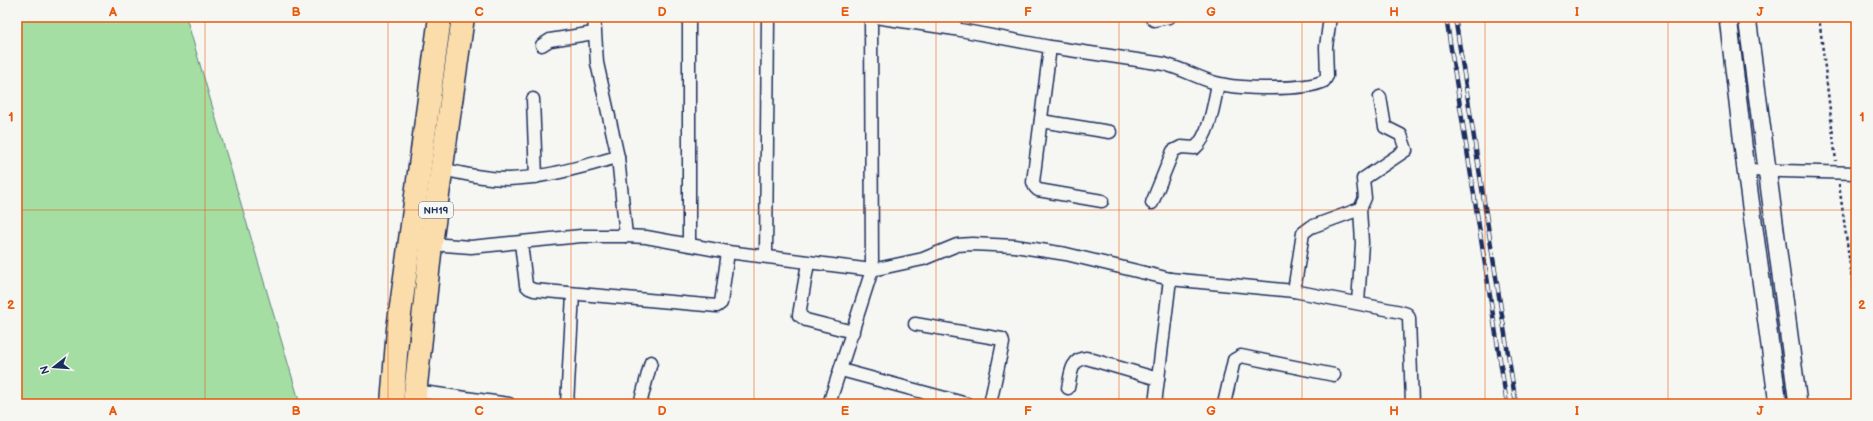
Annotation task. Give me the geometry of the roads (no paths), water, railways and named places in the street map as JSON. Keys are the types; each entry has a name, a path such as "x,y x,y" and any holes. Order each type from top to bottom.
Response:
{"highway":[{"name":"NH19","path":"392,404 398,329 440,17"},
{"name":"NH19","path":"414,398 431,244 463,17"}],"street":[{"path":"594,17 597,63 618,157 626,236"},
{"path":"689,17 689,244"},
{"path":"766,256 768,17"},
{"path":"829,404 872,270 870,17"},
{"path":"875,17 954,23 1050,47 1164,64 1183,69 1205,80 1218,84 1250,87 1297,88 1318,85 1324,81 1327,76 1326,47 1330,17"},
{"path":"1151,17 1154,20 1169,17"},
{"path":"1728,17 1746,170 1778,404"},
{"path":"1747,17 1769,172 1798,404"},
{"path":"542,45 550,40 594,33"},
{"path":"1050,47 1033,182 1035,188 1038,190 1102,201"},
{"path":"1152,203 1173,151 1181,147 1195,148 1200,141 1213,110 1218,84"},
{"path":"1358,303 1362,243 1360,210 1365,198 1363,179 1406,150 1401,135 1385,127 1380,97"},
{"path":"533,100 536,177"},
{"path":"1041,121 1110,132"},
{"path":"442,169 480,177 509,179 536,177 618,157"},
{"path":"1746,170 1769,172 1856,173"},
{"path":"1294,291 1303,233 1311,227 1360,210"},
{"path":"431,244 471,247 581,236 626,236 689,244 728,252 872,270 917,261 957,245 972,244 1015,246 1066,254 1170,280 1294,291 1407,314 1409,318 1412,404"},
{"path":"521,243 526,284 529,288 534,290 719,306 721,303 728,252"},
{"path":"808,263 799,315 806,320 853,332"},
{"path":"1155,404 1170,280"},
{"path":"567,404 573,294"},
{"path":"915,324 1002,339 1004,343 990,404"},
{"path":"1224,404 1234,360 1241,356 1334,375"},
{"path":"1068,388 1075,362 1079,359 1086,358 1158,378"},
{"path":"640,404 651,362"},
{"path":"841,370 967,404"},
{"path":"1774,376 1794,373"},
{"path":"414,398 508,404"}],"railway":[{"path":"1446,17 1507,404"},
{"path":"1455,17 1516,404"}]}
